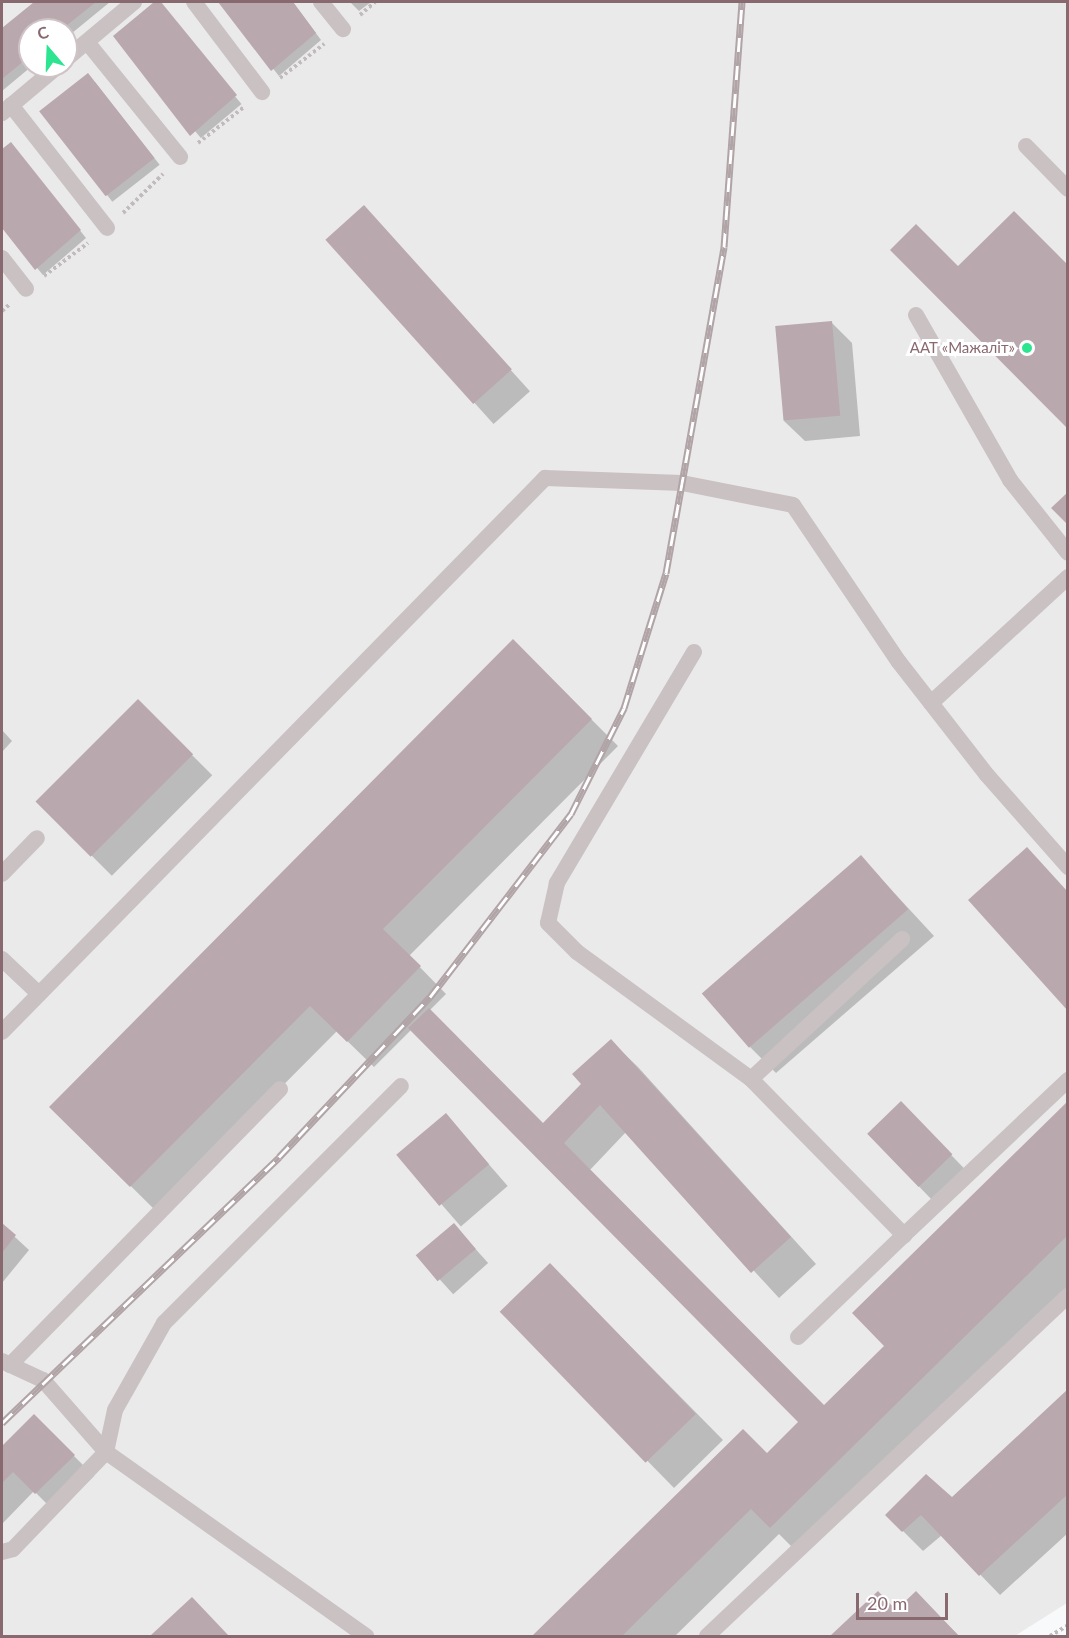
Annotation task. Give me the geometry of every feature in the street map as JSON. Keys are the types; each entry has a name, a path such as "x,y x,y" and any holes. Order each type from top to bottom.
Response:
{"lane":[{"path":"78,49 134,2"},
{"path":"194,2 262,92"},
{"path":"321,2 343,29"},
{"path":"87,42 180,157"},
{"path":"43,78 6,109 107,228"},
{"path":"1026,147 1068,189"},
{"path":"2,258 26,289"},
{"path":"916,315 1010,480 1068,553"},
{"path":"2,1032 544,478 682,483 793,505 931,703 1068,867"},
{"path":"931,703 1068,577"},
{"path":"694,652 557,883 548,923 577,952 751,1079 904,1235"},
{"path":"2,874 37,838"},
{"path":"751,1079 903,939"},
{"path":"2,959 39,994"},
{"path":"798,1337 1068,1080"},
{"path":"2,1552 13,1549 106,1452 115,1410 164,1323 401,1086"},
{"path":"280,1089 6,1363 43,1380 106,1452 366,1636"},
{"path":"707,1636 1068,1296"}],"path":[{"path":"1050,1636 1068,1625"}],"shaded area":[{"name":"ААТ «Мажаліт»","path":"2,2 1067,2 1067,1603 1015,1636 2,1636"}],"building":[{"path":"34,2 96,2 76,18 18,18 18,66 2,79 2,28"},
{"path":"154,2 161,2 237,95 190,136 113,36"},
{"path":"218,2 293,2 316,33 271,71"},
{"path":"88,73 154,158 106,196 39,111"},
{"path":"11,142 81,230 35,270 2,228 2,149"},
{"path":"364,205 512,369 473,404 325,240"},
{"name":"ААТ «Мажаліт»","path":"1014,211 1068,265 1068,429 890,250 916,224 958,266"},
{"path":"832,321 840,416 783,421 775,326"},
{"path":"1068,492 1068,525 1051,508"},
{"path":"513,639 592,719 383,929 421,966 347,1042 310,1006 130,1187 49,1107"},
{"path":"138,699 193,754 91,857 35,802"},
{"path":"1027,847 1068,892 1068,1011 968,900"},
{"path":"861,855 908,909 749,1048 702,993"},
{"path":"429,1008 543,1123 581,1084 572,1074 611,1039 791,1237 751,1273 600,1105 564,1143 824,1405 884,1346 852,1313 1068,1101 1068,1235 770,1528 751,1509 622,1636 532,1636 743,1429 767,1453 798,1422 408,1028"},
{"path":"901,1101 952,1154 919,1187 867,1134"},
{"path":"446,1113 489,1164 439,1206 396,1155"},
{"path":"2,1223 16,1235 2,1253"},
{"path":"454,1223 476,1249 438,1281 416,1255"},
{"path":"550,1263 696,1414 646,1463 500,1312"},
{"path":"1068,1389 1068,1494 979,1576 921,1515 902,1532 885,1515 926,1474 952,1497"},
{"path":"34,1414 75,1455 35,1494 13,1472 2,1483 2,1446"},
{"path":"878,1591 896,1610 916,1591 958,1635 830,1636"},
{"path":"192,1597 229,1636 150,1636"}],"railway":[{"path":"2,1423 279,1157 430,997 571,814 624,708 666,573 724,247 742,2"}],"place":[{"name":"ААТ «Мажаліт»","path":"1027,348"}]}
